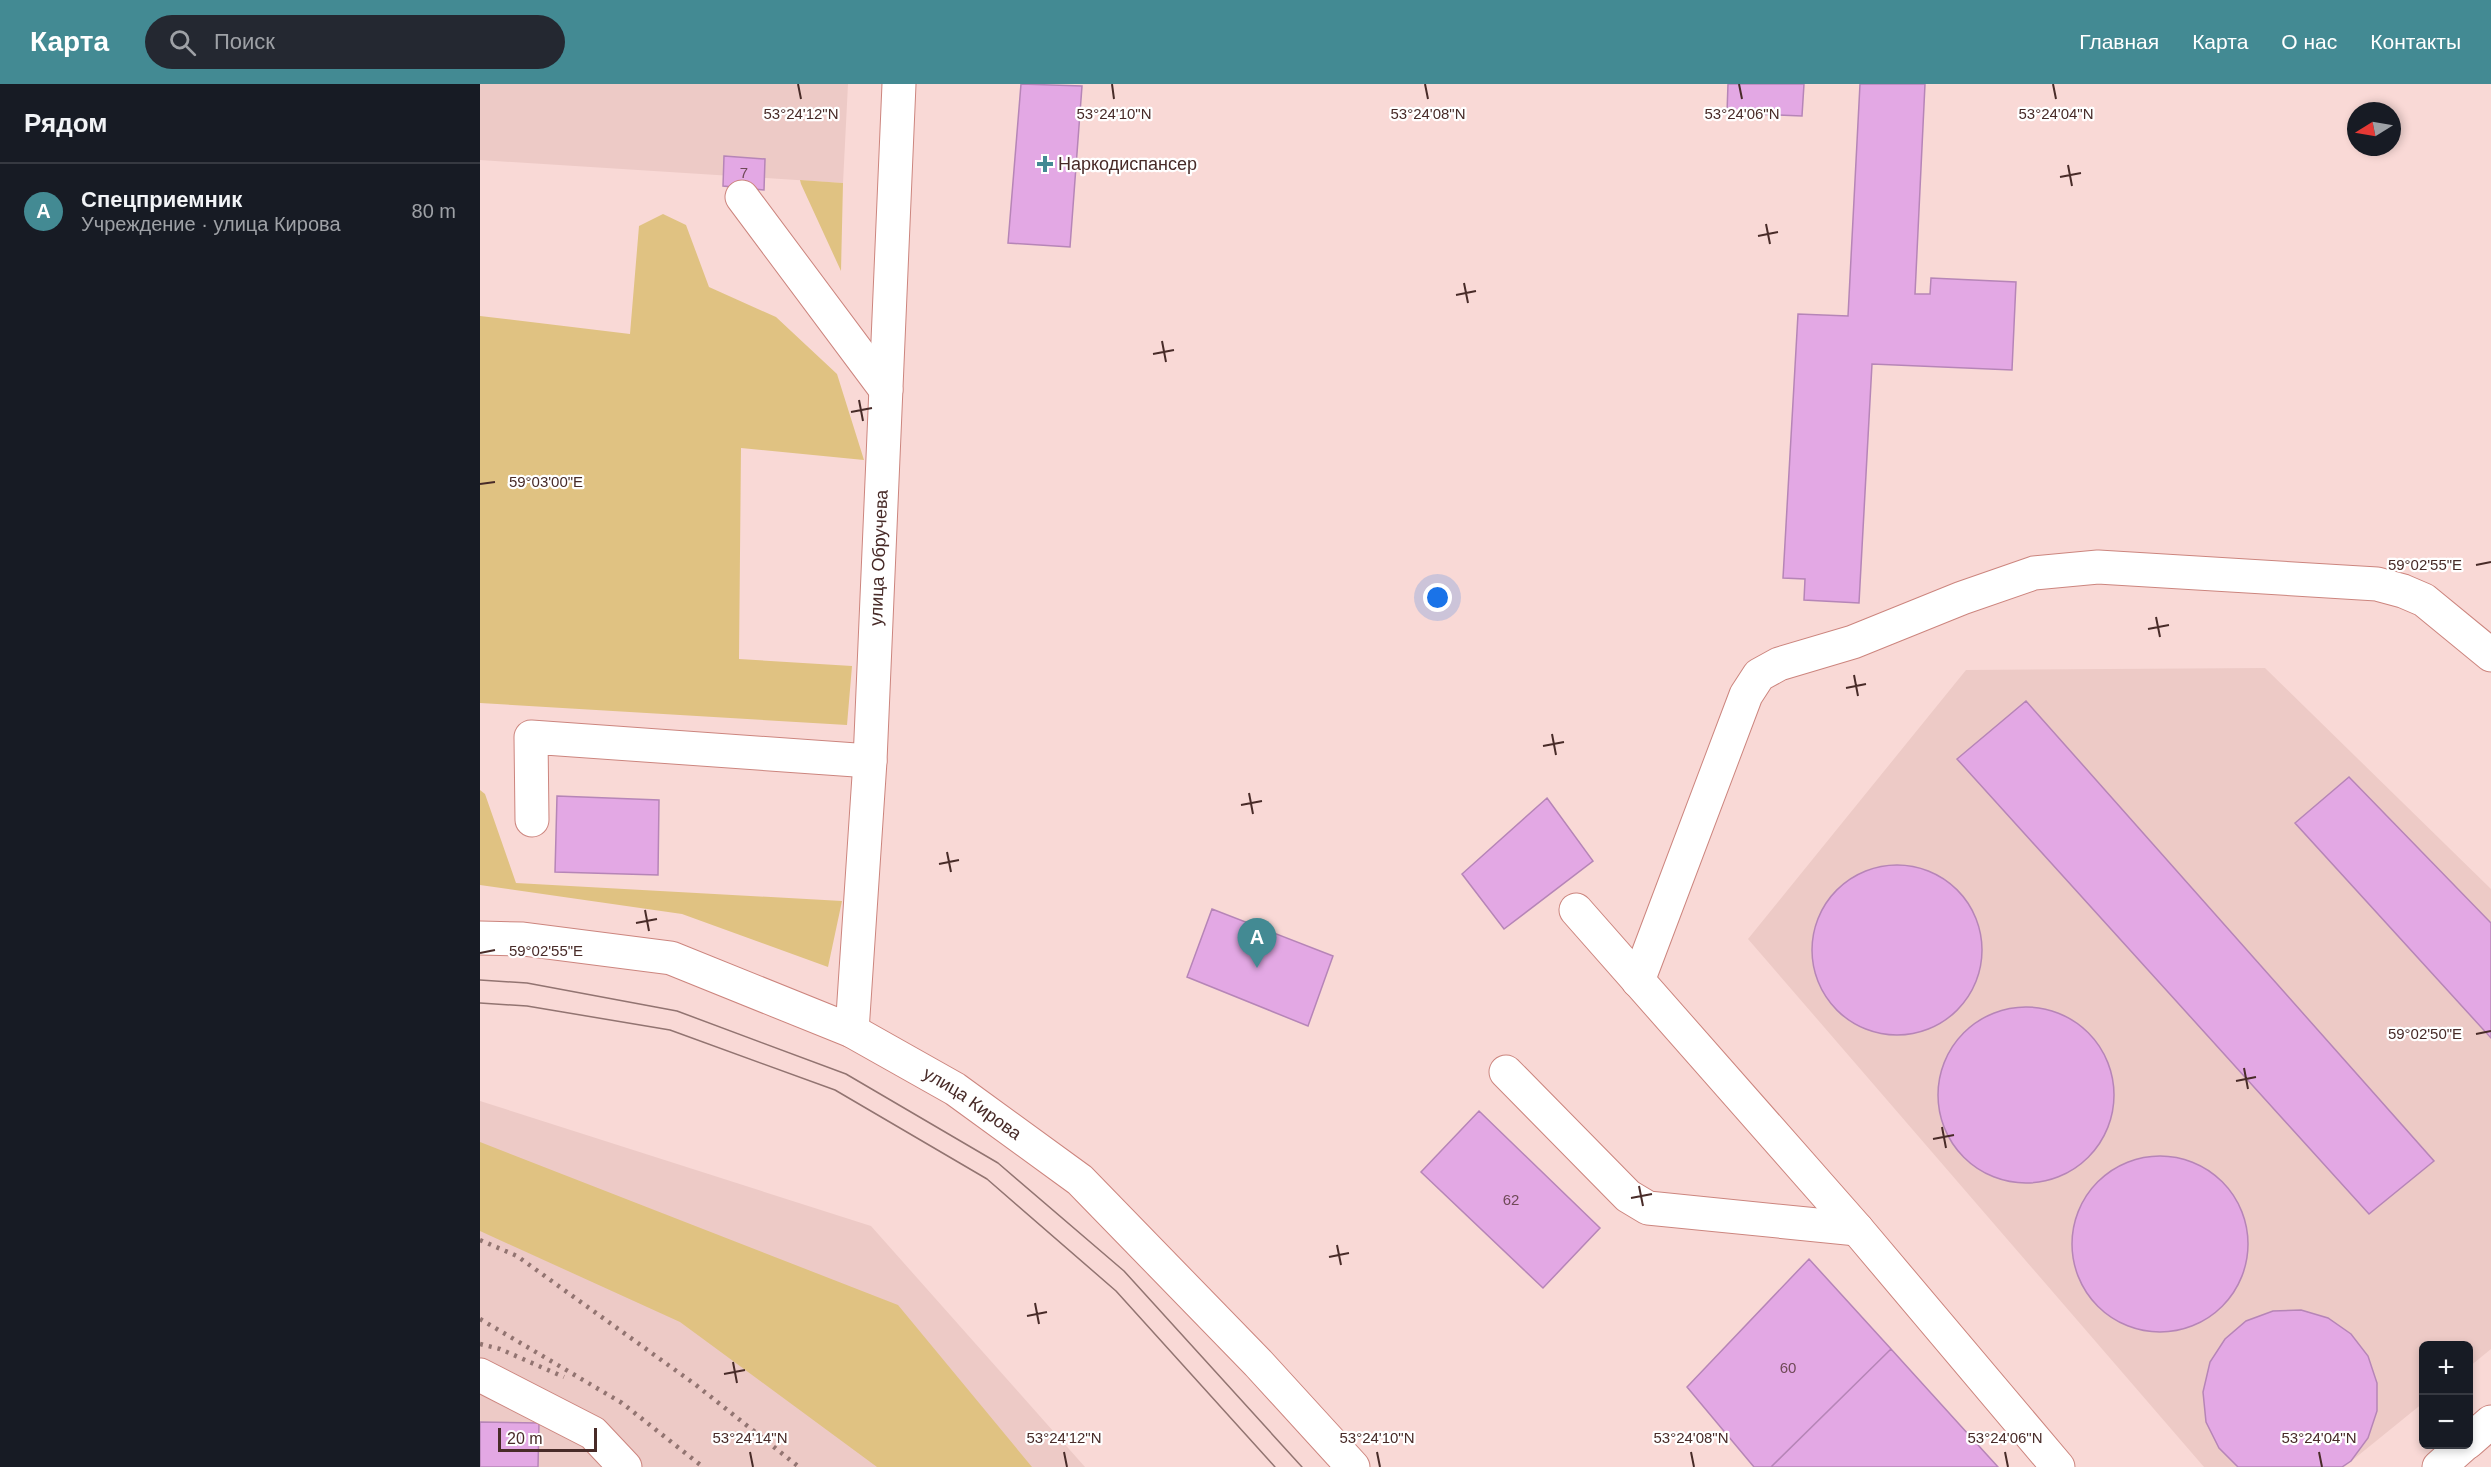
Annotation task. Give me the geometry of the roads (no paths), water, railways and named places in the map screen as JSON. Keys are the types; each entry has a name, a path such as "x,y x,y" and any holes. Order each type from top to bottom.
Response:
{"main road":[{"name":"улица Обручева","path":"852,1030 870,761 899,84"},
{"path":"741,197 886,390"},
{"path":"1638,981 1746,695 1759,675 1779,664 1854,642 1962,598 2034,573 2098,567 2377,584 2424,600 2491,655"},
{"path":"532,820 531,737 870,761"},
{"path":"1576,910 1857,1229 2058,1467"},
{"name":"улица Кирова","path":"480,938 523,939 671,958 852,1030 955,1089 1080,1180 1258,1362 1353,1467"},
{"path":"1506,1072 1628,1196 1648,1208 1857,1229"},
{"path":"480,1375 593,1433 624,1467"},
{"path":"2473,1438 2491,1422"},
{"path":"2439,1467 2460,1449"}],"tram line":[{"path":"480,980 527,983 677,1011 846,1074 998,1163 1124,1271 1302,1467"},
{"path":"480,1003 527,1006 670,1030 835,1090 987,1179 1116,1291 1275,1467"}],"railway":[{"path":"480,1240 517,1256 696,1385 799,1467"},
{"path":"480,1319 622,1403 703,1467"},
{"path":"480,1344 500,1349 564,1377"}],"place":[{"name":"Наркодиспансер","path":"1045,164"},
{"name":"Спецприемник","path":"1257,968"}]}
